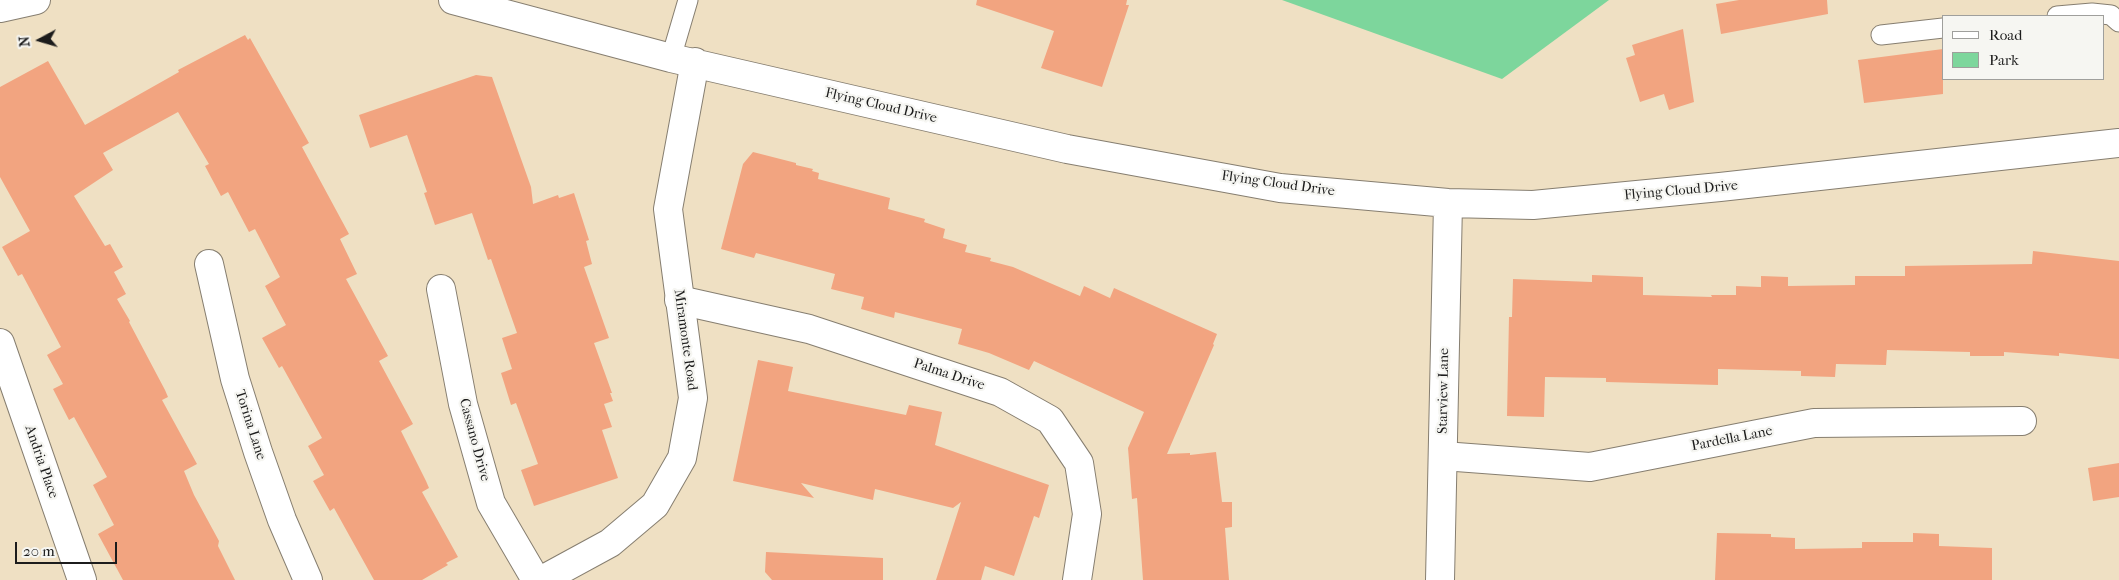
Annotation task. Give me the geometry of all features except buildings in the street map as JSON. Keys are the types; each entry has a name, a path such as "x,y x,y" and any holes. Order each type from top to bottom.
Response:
{"street":[{"path":"0,8 36,0"},
{"name":"Flying Cloud Drive","path":"453,0 683,60 1086,152 1280,188 1448,203 1533,205 1730,186 2119,143"},
{"name":"Miramonte Road","path":"542,580 610,543 655,505 682,458 693,398 668,209 683,60"},
{"name":"Starview Lane","path":"1440,580 1448,203"},
{"name":"Torina Lane","path":"209,264 235,379 282,520 308,580"},
{"name":"Cassano Drive","path":"440,289 463,404 491,504 536,580"},
{"name":"Palma Drive","path":"679,300 809,329 1000,392 1050,420 1079,463 1087,514 1078,580"},
{"name":"Andria Place","path":"0,343 82,580"},
{"name":"Pardella Lane","path":"1443,456 1590,467 1814,423 2022,422"}],"lane":[{"path":"683,60 688,0"},
{"path":"2066,15 2092,12 2111,15 2119,22"},
{"path":"1882,35 1942,28"}],"green space":[{"path":"1282,0 1609,0 1502,79"}]}
